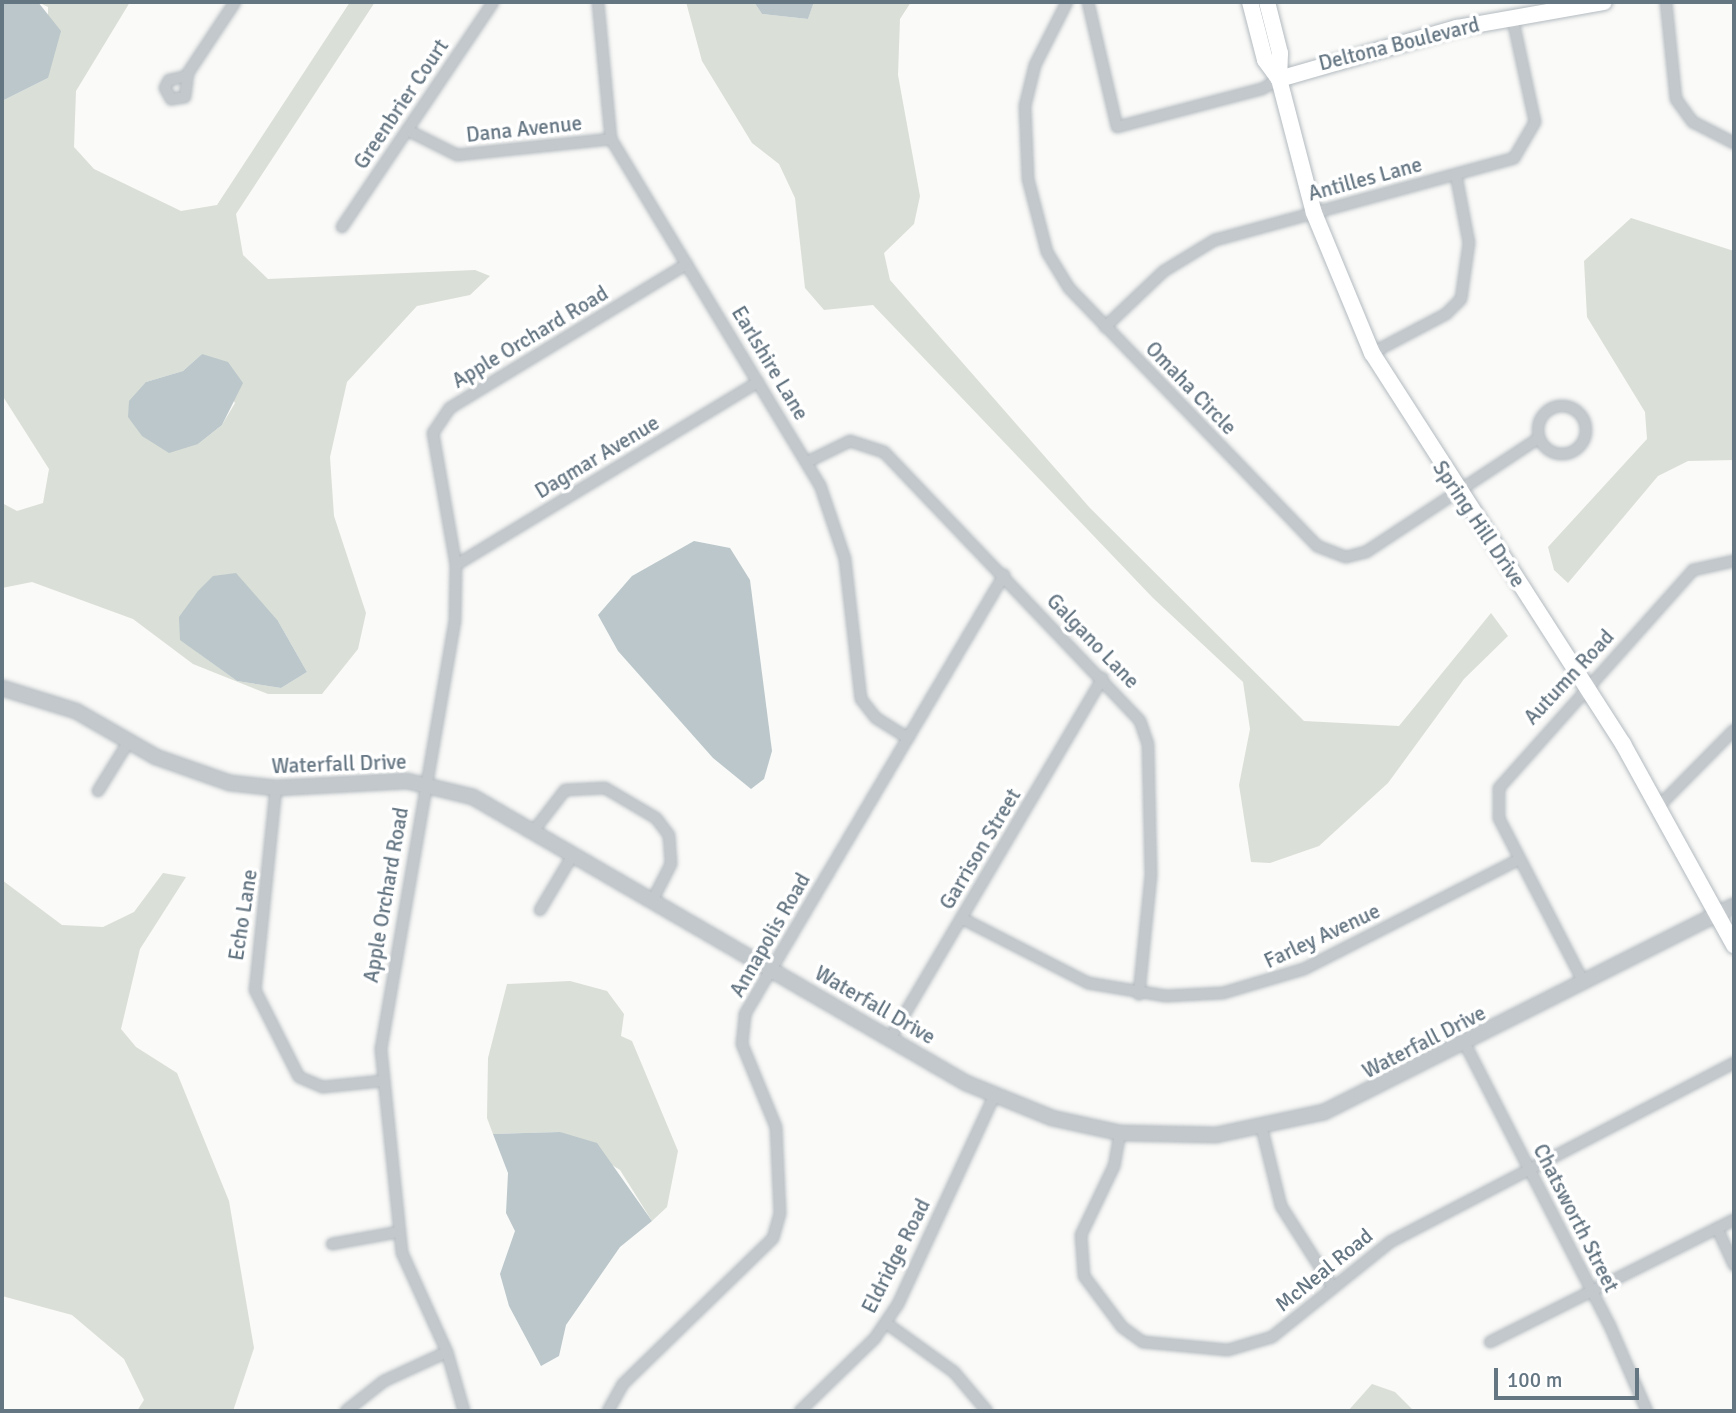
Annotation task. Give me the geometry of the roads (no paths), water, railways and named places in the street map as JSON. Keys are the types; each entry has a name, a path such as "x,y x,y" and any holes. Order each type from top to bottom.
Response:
{"main road":[{"name":"Spring Hill Drive","path":"1250,2 1265,60 1279,79"},
{"name":"Spring Hill Drive","path":"1267,2 1280,53 1279,79 1314,213 1372,353 1458,492 1587,687 1660,805 1734,945"},
{"name":"Deltona Boulevard","path":"1279,79 1512,16 1604,2"}],"street":[{"path":"187,76 235,2"},
{"name":"Greenbrier Court","path":"342,227 493,2"},
{"name":"Earlshire Lane","path":"598,2 611,139 807,462 842,547 861,699 876,718 908,737"},
{"name":"Omaha Circle","path":"1067,2 1027,90 1028,179 1047,251 1069,288 1105,327 1325,552 1346,557 1366,552 1539,438"},
{"path":"1088,2 1117,127 1279,79"},
{"path":"1666,2 1676,99 1693,122 1734,143"},
{"name":"Antilles Lane","path":"1105,327 1199,247 1514,158 1533,134 1535,112 1512,16"},
{"name":"Dana Avenue","path":"407,130 457,155 611,139"},
{"path":"1372,353 1446,314 1461,299 1469,243 1456,175"},
{"name":"Apple Orchard Road","path":"464,1411 447,1353 409,1275 398,1232 382,1082 383,1023 455,620 456,565 432,443 442,415 687,264"},
{"name":"Dagmar Avenue","path":"456,565 758,382"},
{"path":"1557,406 1575,408 1586,434 1572,455 1539,438 1543,412 1557,406"},
{"name":"Galgano Lane","path":"807,462 842,443 874,445 1134,711 1148,744 1151,876 1139,994"},
{"name":"Autumn Road","path":"1520,859 1499,818 1499,788 1693,570 1734,561"},
{"name":"Annapolis Road","path":"608,1411 623,1384 774,1238 780,1214 776,1127 741,1033 772,969 1003,575"},
{"name":"Garrison Street","path":"890,1039 1103,678"},
{"name":"Waterfall Drive","path":"2,688 76,711 129,741 206,777 276,788 383,780 426,784 473,797 535,829 890,1039 993,1096 1120,1133 1184,1136 1262,1129 1356,1100 1734,906"},
{"path":"1660,805 1734,730"},
{"path":"98,791 129,741"},
{"path":"535,829 565,790 586,784 615,794 656,818 669,835 671,864 653,899"},
{"name":"Echo Lane","path":"276,788 273,853 253,971 259,1000 299,1077 323,1087 382,1082"},
{"path":"540,910 574,853"},
{"path":"1520,859 1584,983"},
{"name":"Farley Avenue","path":"961,918 1061,973 1139,994 1223,993 1279,979 1520,859"},
{"name":"Chatsworth Street","path":"1465,1044 1592,1292 1647,1411"},
{"name":"McNeal Road","path":"1120,1133 1114,1166 1081,1235 1078,1258 1088,1284 1132,1336 1167,1348 1242,1348 1272,1336 1390,1242 1734,1063"},
{"name":"Eldridge Road","path":"800,1411 812,1407 886,1323 993,1096"},
{"path":"1262,1129 1286,1217 1332,1286"},
{"path":"1490,1342 1734,1220"},
{"path":"1717,1228 1734,1265"},
{"path":"332,1244 398,1232"},
{"path":"886,1323 954,1372 987,1411"},
{"path":"346,1411 384,1381 447,1353"}]}
